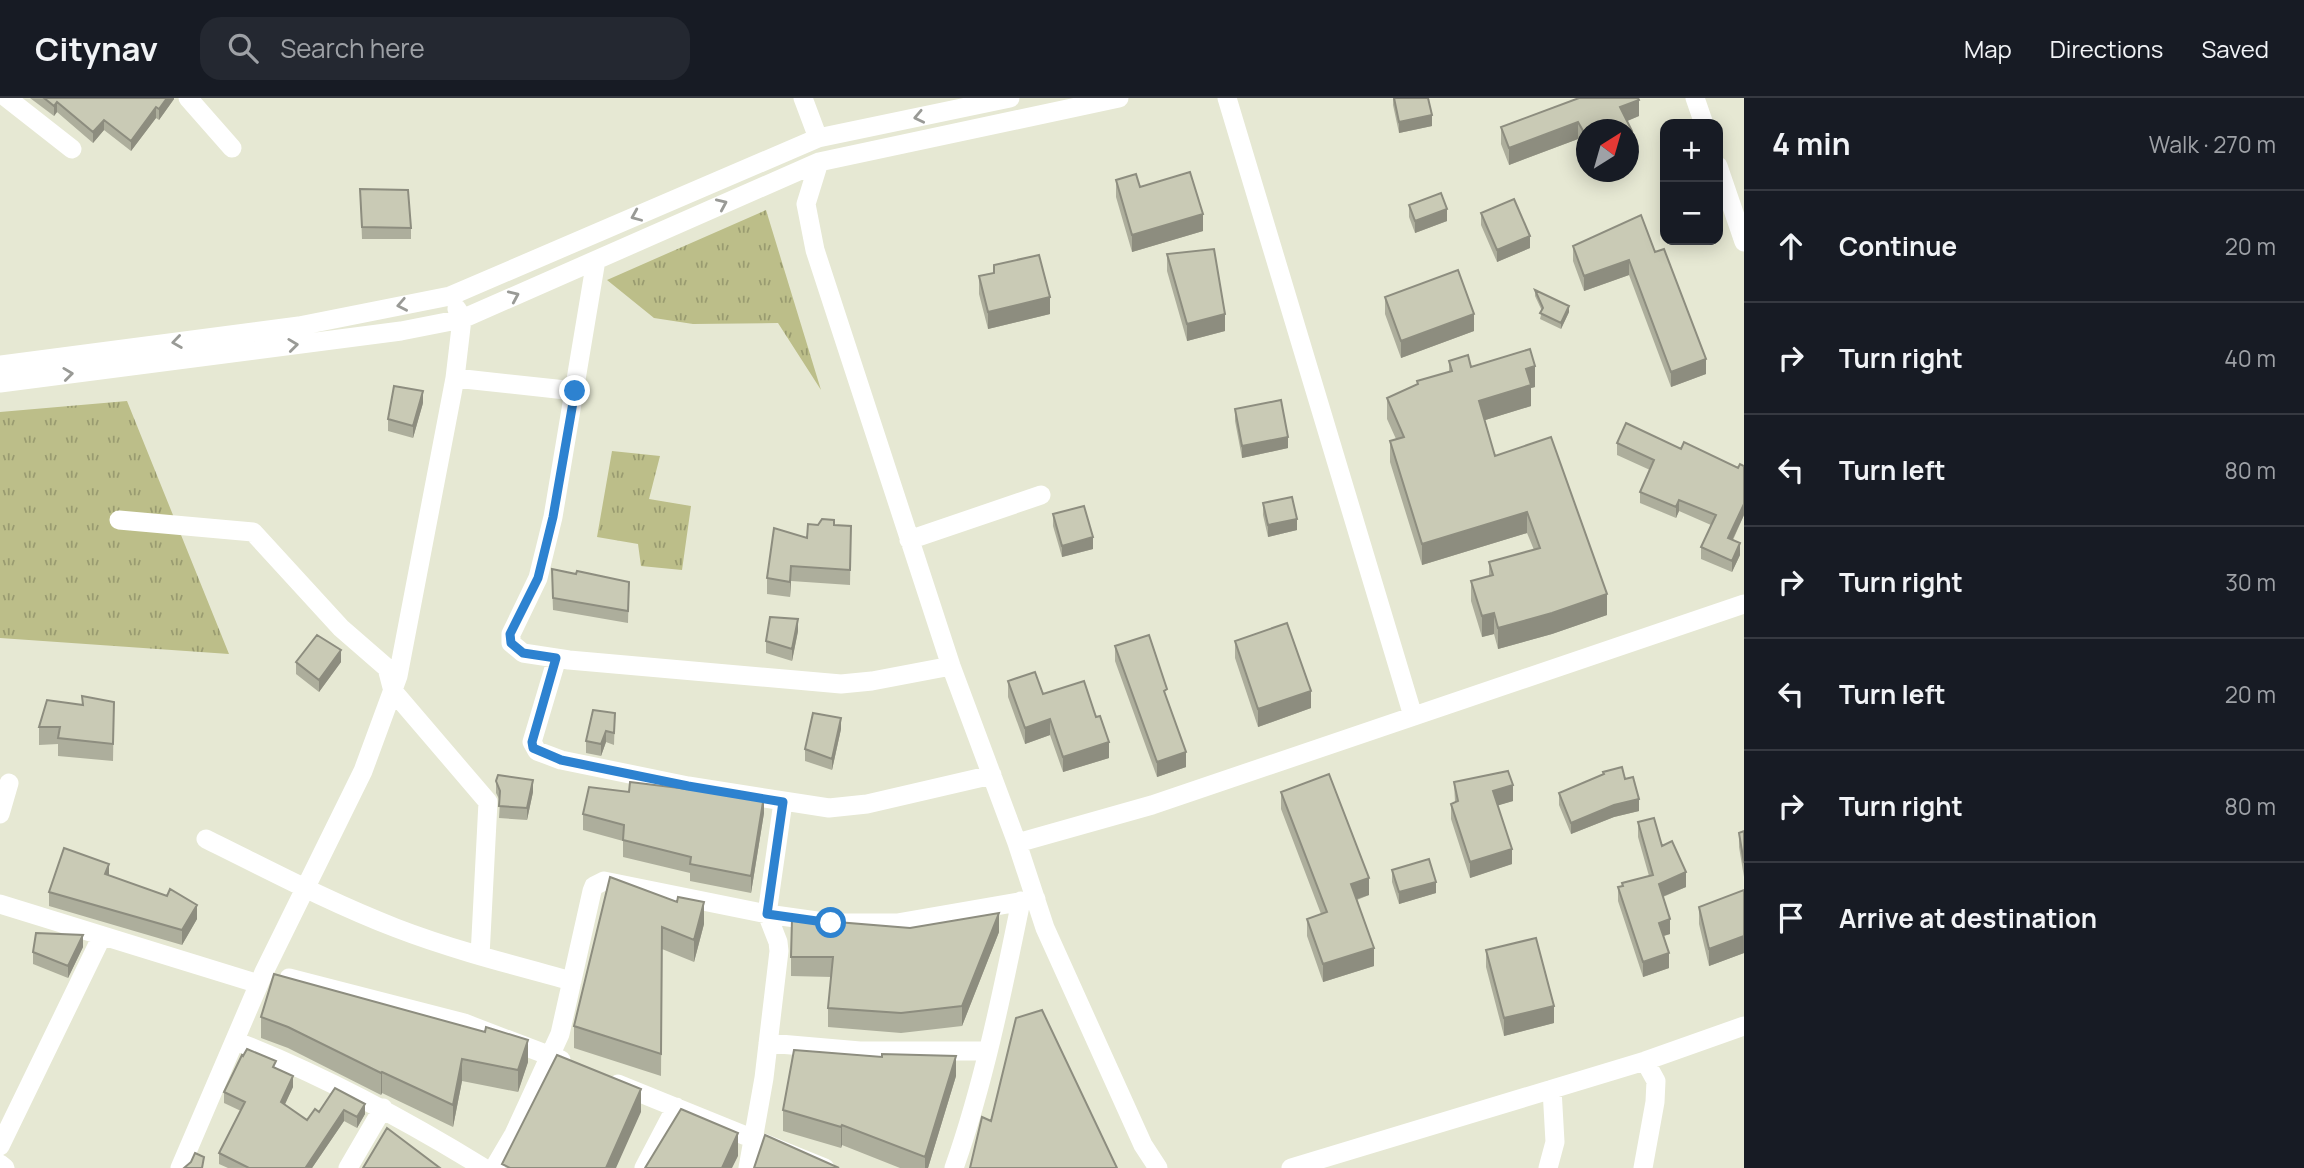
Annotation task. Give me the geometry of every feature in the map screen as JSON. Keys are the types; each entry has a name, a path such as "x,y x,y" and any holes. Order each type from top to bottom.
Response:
{"street":[{"path":"7,98 72,149"},
{"path":"188,98 233,148"},
{"path":"803,98 818,138"},
{"path":"0,365 299,326 450,296 818,138 1010,98"},
{"path":"0,383 387,332 461,319 819,162 1119,98"},
{"path":"1227,98 1413,716"},
{"path":"1695,98 1701,119"},
{"path":"819,162 806,204 815,250 950,666 1017,842 1028,900 1045,928 1143,1145 1158,1168"},
{"path":"1723,181 1744,242"},
{"path":"596,260 553,517 538,578 510,634 511,643 523,653 556,658 841,684 950,666"},
{"path":"180,1168 262,978 363,771 398,676 454,378 461,319 450,296"},
{"path":"454,378 575,391"},
{"path":"909,540 1041,495"},
{"path":"119,520 253,532 341,628 387,668 393,691 488,802 480,956"},
{"path":"1017,842 1152,805 1744,604"},
{"path":"556,658 532,742 537,751 561,760 688,786 829,808 867,804 992,775"},
{"path":"0,814 9,783"},
{"path":"748,1168 768,1043 779,951 767,914 783,802"},
{"path":"206,839 396,929 572,981"},
{"path":"494,1168 514,1134 560,1034 592,891 599,883 604,881 767,914 831,923 897,923 1028,900"},
{"path":"954,1168 1028,900"},
{"path":"0,904 102,936 262,978 464,1023 576,1066"},
{"path":"0,1146 102,936"},
{"path":"1291,1168 1333,1162 1552,1089 1646,1061 1744,1026"},
{"path":"235,1041 296,1065 383,1108 484,1168"},
{"path":"768,1043 860,1051 986,1051"},
{"path":"1643,1168 1656,1092 1656,1081 1646,1061"},
{"path":"601,1076 825,1168"},
{"path":"1548,1168 1555,1142 1552,1089"},
{"path":"644,1168 676,1107"},
{"path":"348,1168 383,1108"}],"green space":[{"path":"766,210 821,390 778,323 693,324 654,318 607,280"},
{"path":"127,401 229,654 0,638 0,412"},
{"path":"612,451 660,456 649,499 691,506 682,570 641,566 638,544 597,537"}],"building":[{"path":"44,98 167,98 159,109 156,107 131,141 104,120 93,132 57,102 54,106"},
{"path":"1394,98 1428,98 1432,115 1399,122"},
{"path":"1579,98 1639,100 1620,107 1626,119 1576,119 1576,123 1509,148 1501,127"},
{"path":"1190,172 1203,214 1132,235 1116,180 1136,174 1140,187"},
{"path":"360,189 408,190 411,228 362,227"},
{"path":"1441,193 1447,209 1415,221 1409,205"},
{"path":"1514,199 1530,236 1497,250 1481,213"},
{"path":"1641,215 1655,252 1664,249 1706,359 1671,372 1629,260 1584,276 1573,246"},
{"path":"1214,249 1225,314 1187,324 1167,254"},
{"path":"1039,255 1050,297 988,312 979,276 994,273 994,265"},
{"path":"1458,270 1474,314 1401,341 1385,297"},
{"path":"1535,290 1569,306 1561,323 1540,313 1543,308"},
{"path":"1530,349 1535,366 1526,369 1531,385 1479,401 1495,456 1551,437 1607,594 1498,628 1494,613 1482,616 1471,581 1493,575 1489,562 1540,548 1527,512 1422,544 1390,441 1404,437 1387,398 1418,384 1417,381 1452,371 1449,361 1468,355 1471,367"},
{"path":"394,386 423,391 413,426 388,419"},
{"path":"1281,400 1288,437 1242,446 1235,409"},
{"path":"1626,423 1681,449 1684,442 1738,468 1740,464 1744,466 1744,504 1728,538 1740,543 1732,561 1701,547 1716,515 1679,500 1676,507 1640,492 1654,460 1617,443"},
{"path":"1292,497 1297,519 1268,525 1263,503"},
{"path":"1084,506 1093,537 1062,546 1053,514"},
{"path":"822,519 834,520 834,525 851,526 850,570 791,566 790,582 767,578 774,528 807,538 808,524 818,525"},
{"path":"552,569 576,574 577,571 629,582 628,611 553,598"},
{"path":"770,617 798,619 792,649 766,641"},
{"path":"1287,623 1311,691 1258,709 1235,641"},
{"path":"317,635 341,650 319,680 296,662"},
{"path":"1149,635 1167,689 1164,691 1186,752 1157,762 1115,646"},
{"path":"1035,672 1043,694 1084,681 1096,717 1100,716 1109,742 1063,757 1050,719 1025,728 1008,681"},
{"path":"82,696 114,702 113,744 58,738 60,727 39,727 47,700 83,705"},
{"path":"593,710 615,713 614,733 606,731 601,744 586,741"},
{"path":"813,713 841,718 832,759 805,749"},
{"path":"1622,767 1625,779 1633,777 1639,799 1614,805 1571,823 1559,793 1604,774 1603,772"},
{"path":"1508,771 1513,785 1493,791 1512,849 1470,862 1451,804 1458,801 1454,782"},
{"path":"1329,774 1369,878 1351,884 1374,948 1323,964 1307,919 1327,912 1281,792"},
{"path":"498,775 533,780 527,808 499,806 500,791 496,781"},
{"path":"630,782 703,791 704,787 764,796 751,876 690,864 691,857 623,840 624,825 583,814 589,787 629,792"},
{"path":"1654,818 1662,846 1672,841 1686,872 1659,884 1670,919 1659,923 1669,953 1643,962 1618,887 1623,886 1622,883 1653,875 1638,822"},
{"path":"1744,831 1744,863 1739,833"},
{"path":"64,848 109,864 105,874 167,896 170,889 197,905 182,930 49,892"},
{"path":"1429,859 1436,882 1399,892 1392,870"},
{"path":"610,877 677,902 678,897 704,902 694,940 662,927 661,1054 574,1026"},
{"path":"1744,890 1744,936 1709,949 1699,907"},
{"path":"999,913 962,1006 901,1013 828,1008 833,957 791,957 792,920 825,918 825,921 910,928"},
{"path":"36,933 83,935 68,966 33,952"},
{"path":"1536,938 1554,1006 1504,1018 1486,950"},
{"path":"274,974 485,1032 486,1027 528,1040 518,1070 462,1059 453,1105 288,1027 261,1017"},
{"path":"1042,1010 1117,1168 970,1168 982,1117 991,1121 1016,1018"},
{"path":"247,1049 276,1061 273,1067 293,1076 281,1102 307,1120 315,1109 319,1112 335,1088 365,1104 357,1117 344,1110 306,1167 308,1168 249,1168 219,1153 245,1102 224,1092"},
{"path":"794,1050 882,1057 882,1054 956,1056 925,1157 842,1125 841,1127 783,1110"},
{"path":"557,1055 641,1089 606,1168 510,1168 502,1164"},
{"path":"681,1109 738,1133 722,1168 645,1168"},
{"path":"387,1128 440,1168 363,1168"},
{"path":"765,1135 839,1168 754,1168"},
{"path":"195,1153 204,1157 202,1168 184,1168 191,1162"}],"route":[{"path":"575,391 553,517 538,578 510,634 515,649 523,653 556,658 532,742 533,748 561,760 783,802 767,914 831,923"}]}
